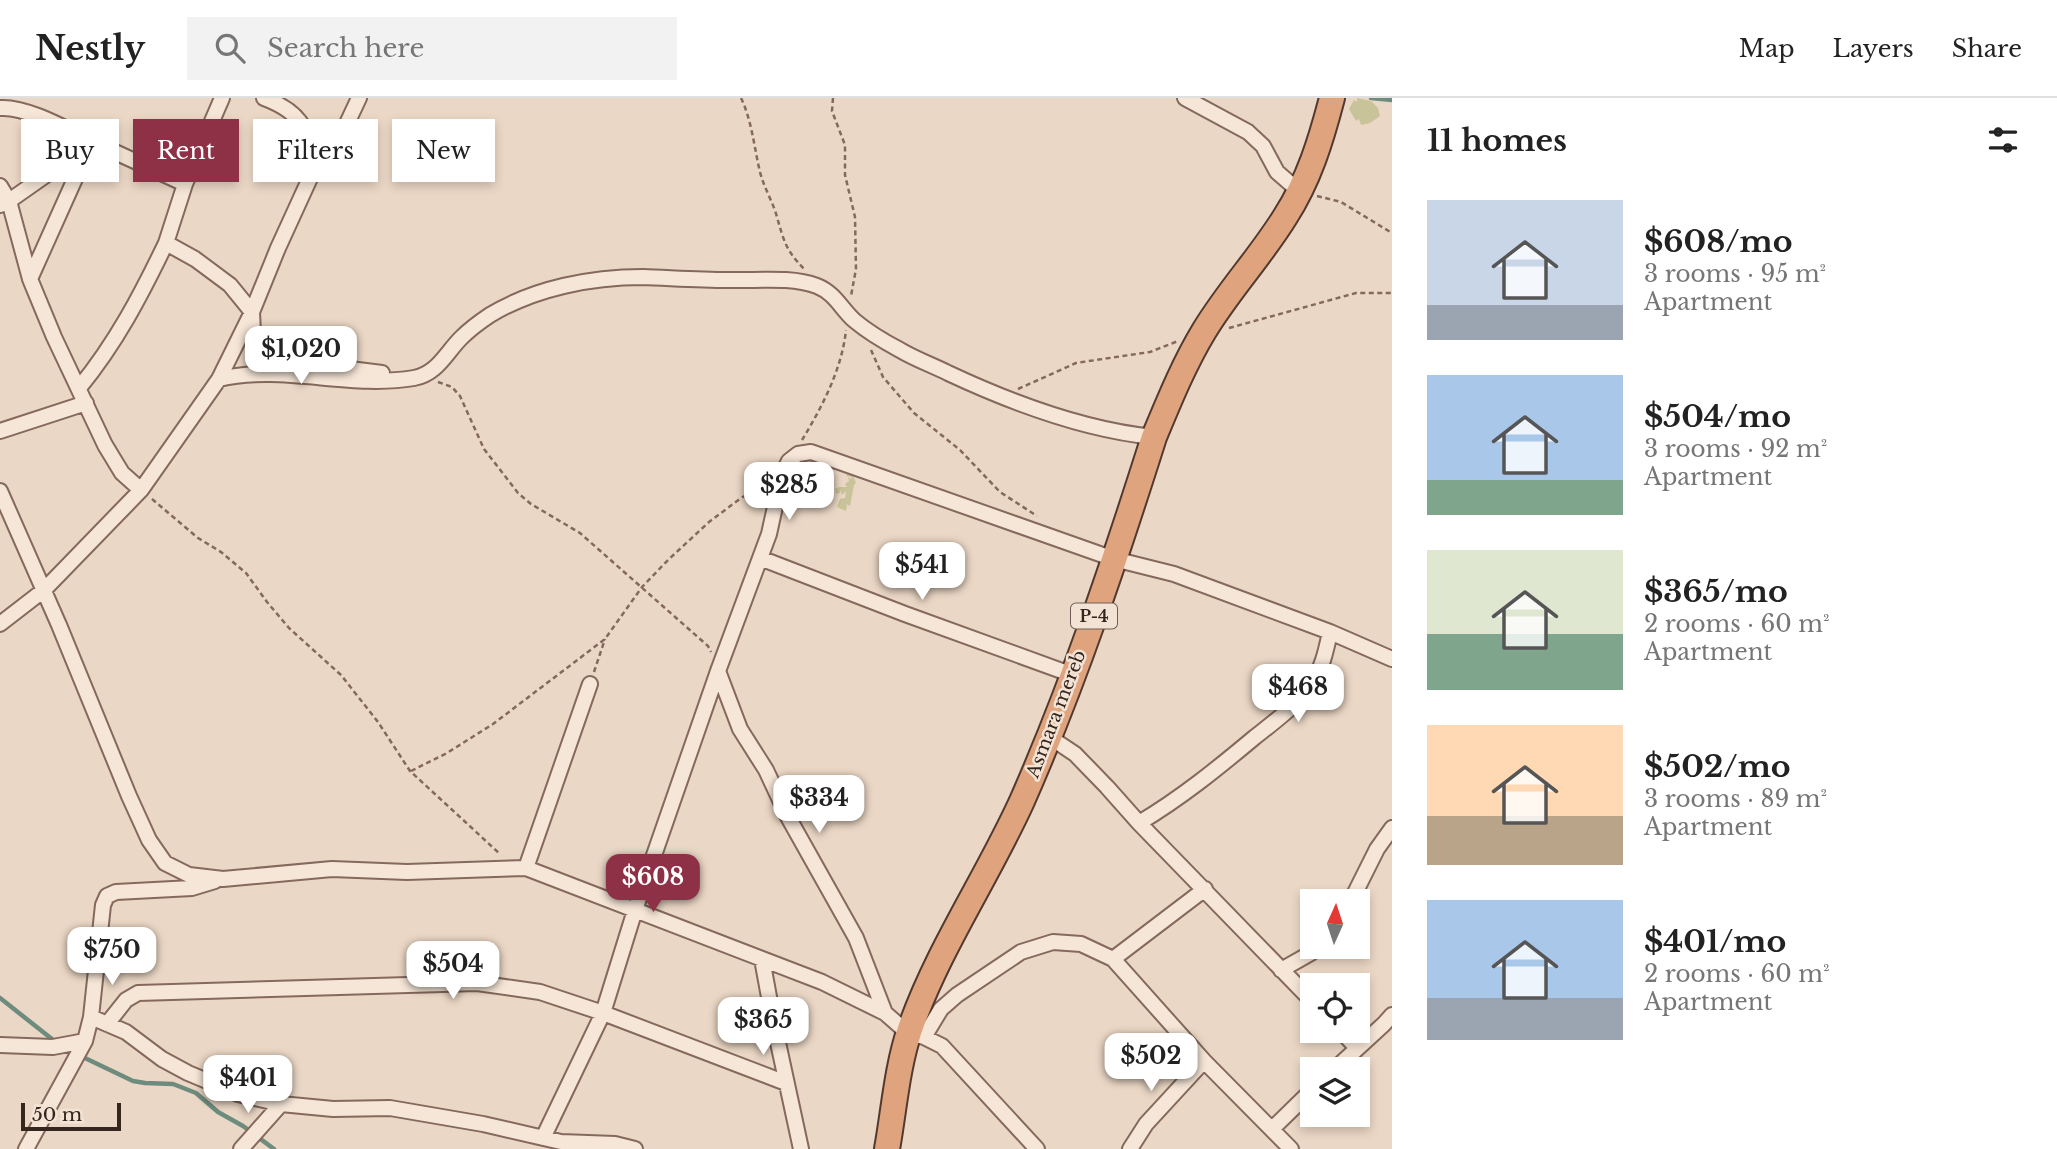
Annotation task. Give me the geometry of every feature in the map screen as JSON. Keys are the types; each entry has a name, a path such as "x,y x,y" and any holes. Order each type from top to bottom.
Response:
{"highway":[{"name":"Asmara mereb","path":"889,1148 923,997 1021,802 1073,675 1154,438 1184,369 1217,328 1300,192 1318,152 1332,98"}],"street":[{"path":"79,388 101,361 133,310 166,243 185,184 222,98"},
{"path":"264,98 283,105 297,119"},
{"path":"348,119 359,98"},
{"path":"1185,98 1248,132 1263,146 1277,172 1300,192"},
{"path":"0,108 10,107 40,119"},
{"path":"119,157 185,184"},
{"path":"4,203 35,182"},
{"path":"30,279 74,182"},
{"path":"0,624 44,590 141,489 219,379 252,312 308,182"},
{"path":"0,186 30,279 54,337 105,445 122,473 141,489"},
{"path":"166,243 195,259 230,285 252,312 253,333 258,349 279,365 350,369 416,378"},
{"path":"219,379 243,373 346,381 416,378 430,373 462,338 489,316 533,294 594,280 641,277 800,281 821,287 837,299 851,317 901,351 984,390 1090,427 1154,438"},
{"path":"0,431 86,403"},
{"path":"542,1138 603,1013 635,910 769,534 782,475 789,461 798,454 811,452 1114,559 1174,574 1330,632 1392,659"},
{"path":"2,500 44,590 149,840 165,863 189,875 223,879"},
{"path":"760,558 1073,675"},
{"path":"1139,822 1167,806 1207,777 1286,712 1310,687 1322,664 1330,632"},
{"path":"718,671 740,729 766,770 787,815 856,938 886,1013"},
{"path":"521,868 590,684"},
{"path":"1048,736 1074,754 1300,989"},
{"path":"1357,889 1377,849 1392,828"},
{"path":"26,1149 85,1041 91,1017 103,905 107,896 116,892 144,889 192,888 223,879 332,869 407,872 521,868 762,958 822,982 886,1013 916,1035 942,1046 1037,1149"},
{"path":"1113,959 1205,889"},
{"path":"916,1035 957,995 1021,952 1053,942 1081,944 1113,959 1205,1061 1290,1149"},
{"path":"762,958 801,1149"},
{"path":"1282,970 1301,959"},
{"path":"107,1024 126,1000 138,993 477,983 540,992 603,1013 786,1083"},
{"path":"1348,1057 1392,1015"},
{"path":"91,1017 126,1032 162,1059 188,1073 238,1094 281,1104 332,1109 390,1108 483,1124 561,1142 615,1144 635,1149"},
{"path":"0,1045 53,1047 85,1041"},
{"path":"1352,1043 1357,1048"},
{"path":"1130,1149 1146,1124 1205,1061"},
{"path":"1272,1129 1300,1102"},
{"path":"241,1149 281,1104"}],"path":[{"path":"741,98 747,112 766,192 777,215 781,235 792,257 821,287"},
{"path":"789,461 823,402 845,343 851,317 857,246 855,217 845,175 845,145 832,110 833,98"},
{"path":"1300,192 1341,202 1392,233"},
{"path":"984,390 1021,388 1076,363 1150,352 1217,328 1356,293 1392,293"},
{"path":"851,317 868,341 883,377 914,413 960,450 1000,492 1044,522"},
{"path":"416,378 452,387 460,396 484,449 517,493 580,533 642,587 708,646 718,671"},
{"path":"590,684 606,639 642,587 709,522 741,498 782,475"},
{"path":"141,489 198,538 221,552 246,573 289,628 341,675 410,771 453,813 521,868"},
{"path":"410,771 447,753 493,724 606,639"}],"shaded area":[{"path":"1357,98 1371,101 1378,108 1380,116 1361,125 1349,109 1354,100 1357,102"},
{"path":"848,472 852,473 856,483 850,506 846,504 846,511 837,507 840,499 845,498 846,491 842,495 840,489 840,493 836,494 835,489 847,487 845,484 849,481 848,477 852,477 846,476"}],"waterway":[{"path":"1371,98 1392,100"},
{"path":"0,998 57,1043"},
{"path":"64,1048 133,1081 173,1084 196,1093 218,1112 243,1126 274,1149"}]}
